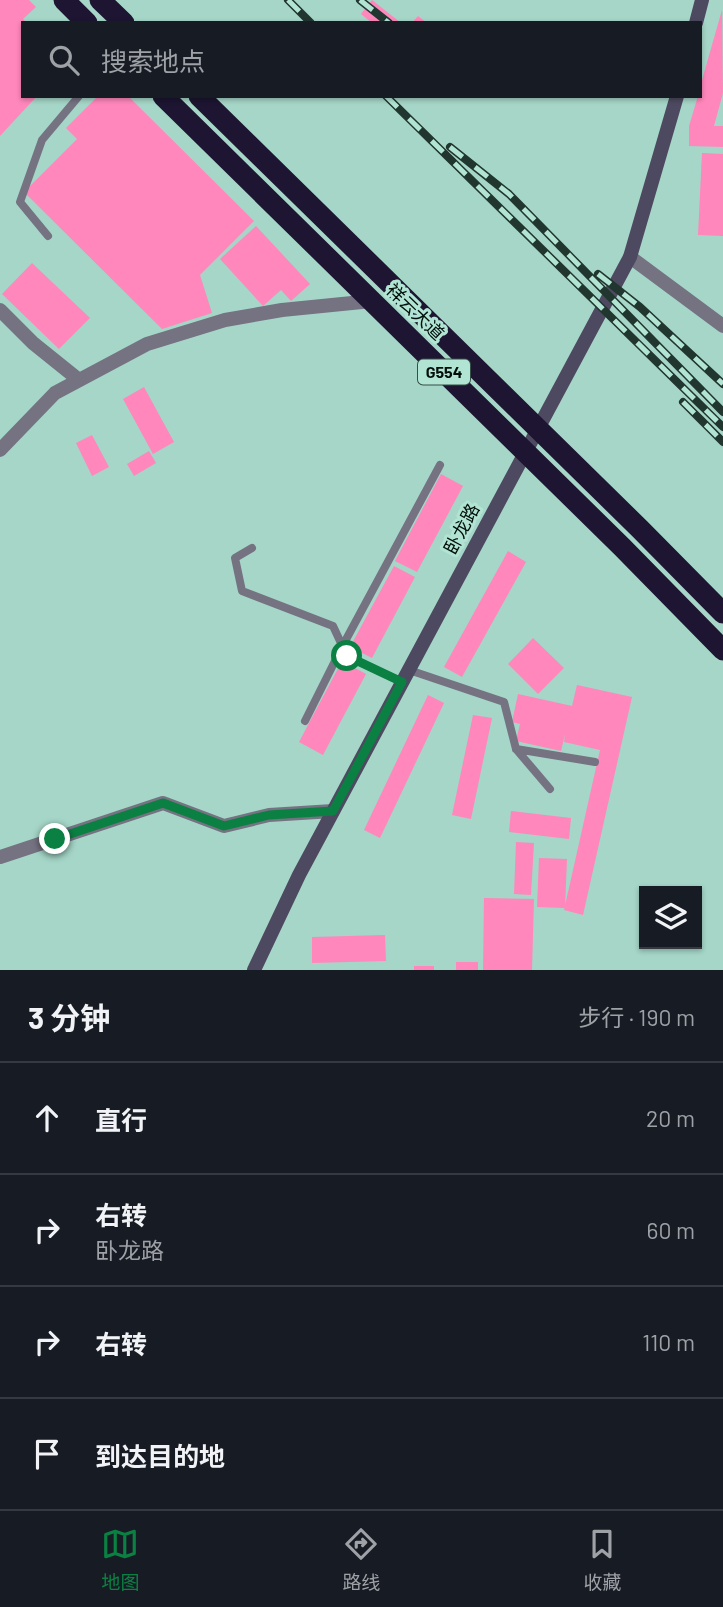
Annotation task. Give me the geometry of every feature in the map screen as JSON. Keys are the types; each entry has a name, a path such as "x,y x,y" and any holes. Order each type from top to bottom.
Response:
{"highway":[{"path":"64,0 85,21"},
{"path":"100,0 122,21"},
{"name":"祥云大道","path":"165,98 622,547 723,650"},
{"name":"祥云大道","path":"201,98 723,613"}],"street":[{"path":"697,21 702,0"},
{"name":"卧龙路","path":"254,970 299,875 630,257 676,98"},
{"path":"630,257 723,326"},
{"path":"0,450 55,393 146,344 225,320 282,310 372,301"},
{"path":"0,310 33,343 79,380"},
{"path":"0,857 163,803 224,826 269,815 333,811"}],"lane":[{"path":"48,236 20,202 42,140 77,98"},
{"path":"305,721 440,465"},
{"path":"252,548 234,558 242,591 333,626 347,656 406,676 504,702 516,749 550,789"},
{"path":"516,749 595,762"}],"building":[{"path":"0,0 29,0 36,7 23,19 25,21 21,21 21,98 35,98 0,136"},
{"path":"372,0 398,21 370,21 361,14"},
{"path":"722,10 723,93 714,126 723,126 723,147 689,146 689,126 697,98 702,98 702,80"},
{"path":"96,98 130,98 254,221 200,275 212,313 162,329 24,192 77,139 66,128"},
{"path":"702,153 723,154 723,236 698,235"},
{"path":"256,226 310,284 291,301 281,290 263,306 220,259"},
{"path":"32,263 90,318 59,349 2,294"},
{"path":"144,387 174,442 153,454 123,399"},
{"path":"92,435 109,467 92,476 76,443"},
{"path":"149,451 156,463 134,476 127,464"},
{"path":"441,474 463,486 417,572 395,561"},
{"path":"508,551 526,562 462,677 444,667"},
{"path":"394,566 415,577 372,658 350,647"},
{"path":"533,638 564,668 538,694 508,664"},
{"path":"342,661 366,674 323,755 299,742"},
{"path":"577,685 632,697 583,915 564,910 600,750 564,742 565,734 561,751 516,741 520,724 512,722 518,694 572,706"},
{"path":"428,695 444,703 380,838 364,830"},
{"path":"473,715 492,718 471,819 452,815"},
{"path":"511,811 571,818 569,839 509,832"},
{"path":"516,842 534,843 531,895 514,894"},
{"path":"539,858 567,859 565,908 537,907"},
{"path":"484,898 534,899 532,970 483,970"},
{"path":"385,935 386,961 312,963 312,937"},
{"path":"456,962 478,962 478,970 456,970"},
{"path":"414,966 434,966 434,970 414,970"}],"railway":[{"path":"288,0 309,21"},
{"path":"360,0 386,21"},
{"path":"388,98 723,427"},
{"path":"450,147 509,194 723,412"},
{"path":"598,274 640,307 723,384"},
{"path":"683,402 723,442"}],"route":[{"path":"55,839 163,803 224,826 269,815 333,811 402,682 347,656"}]}
